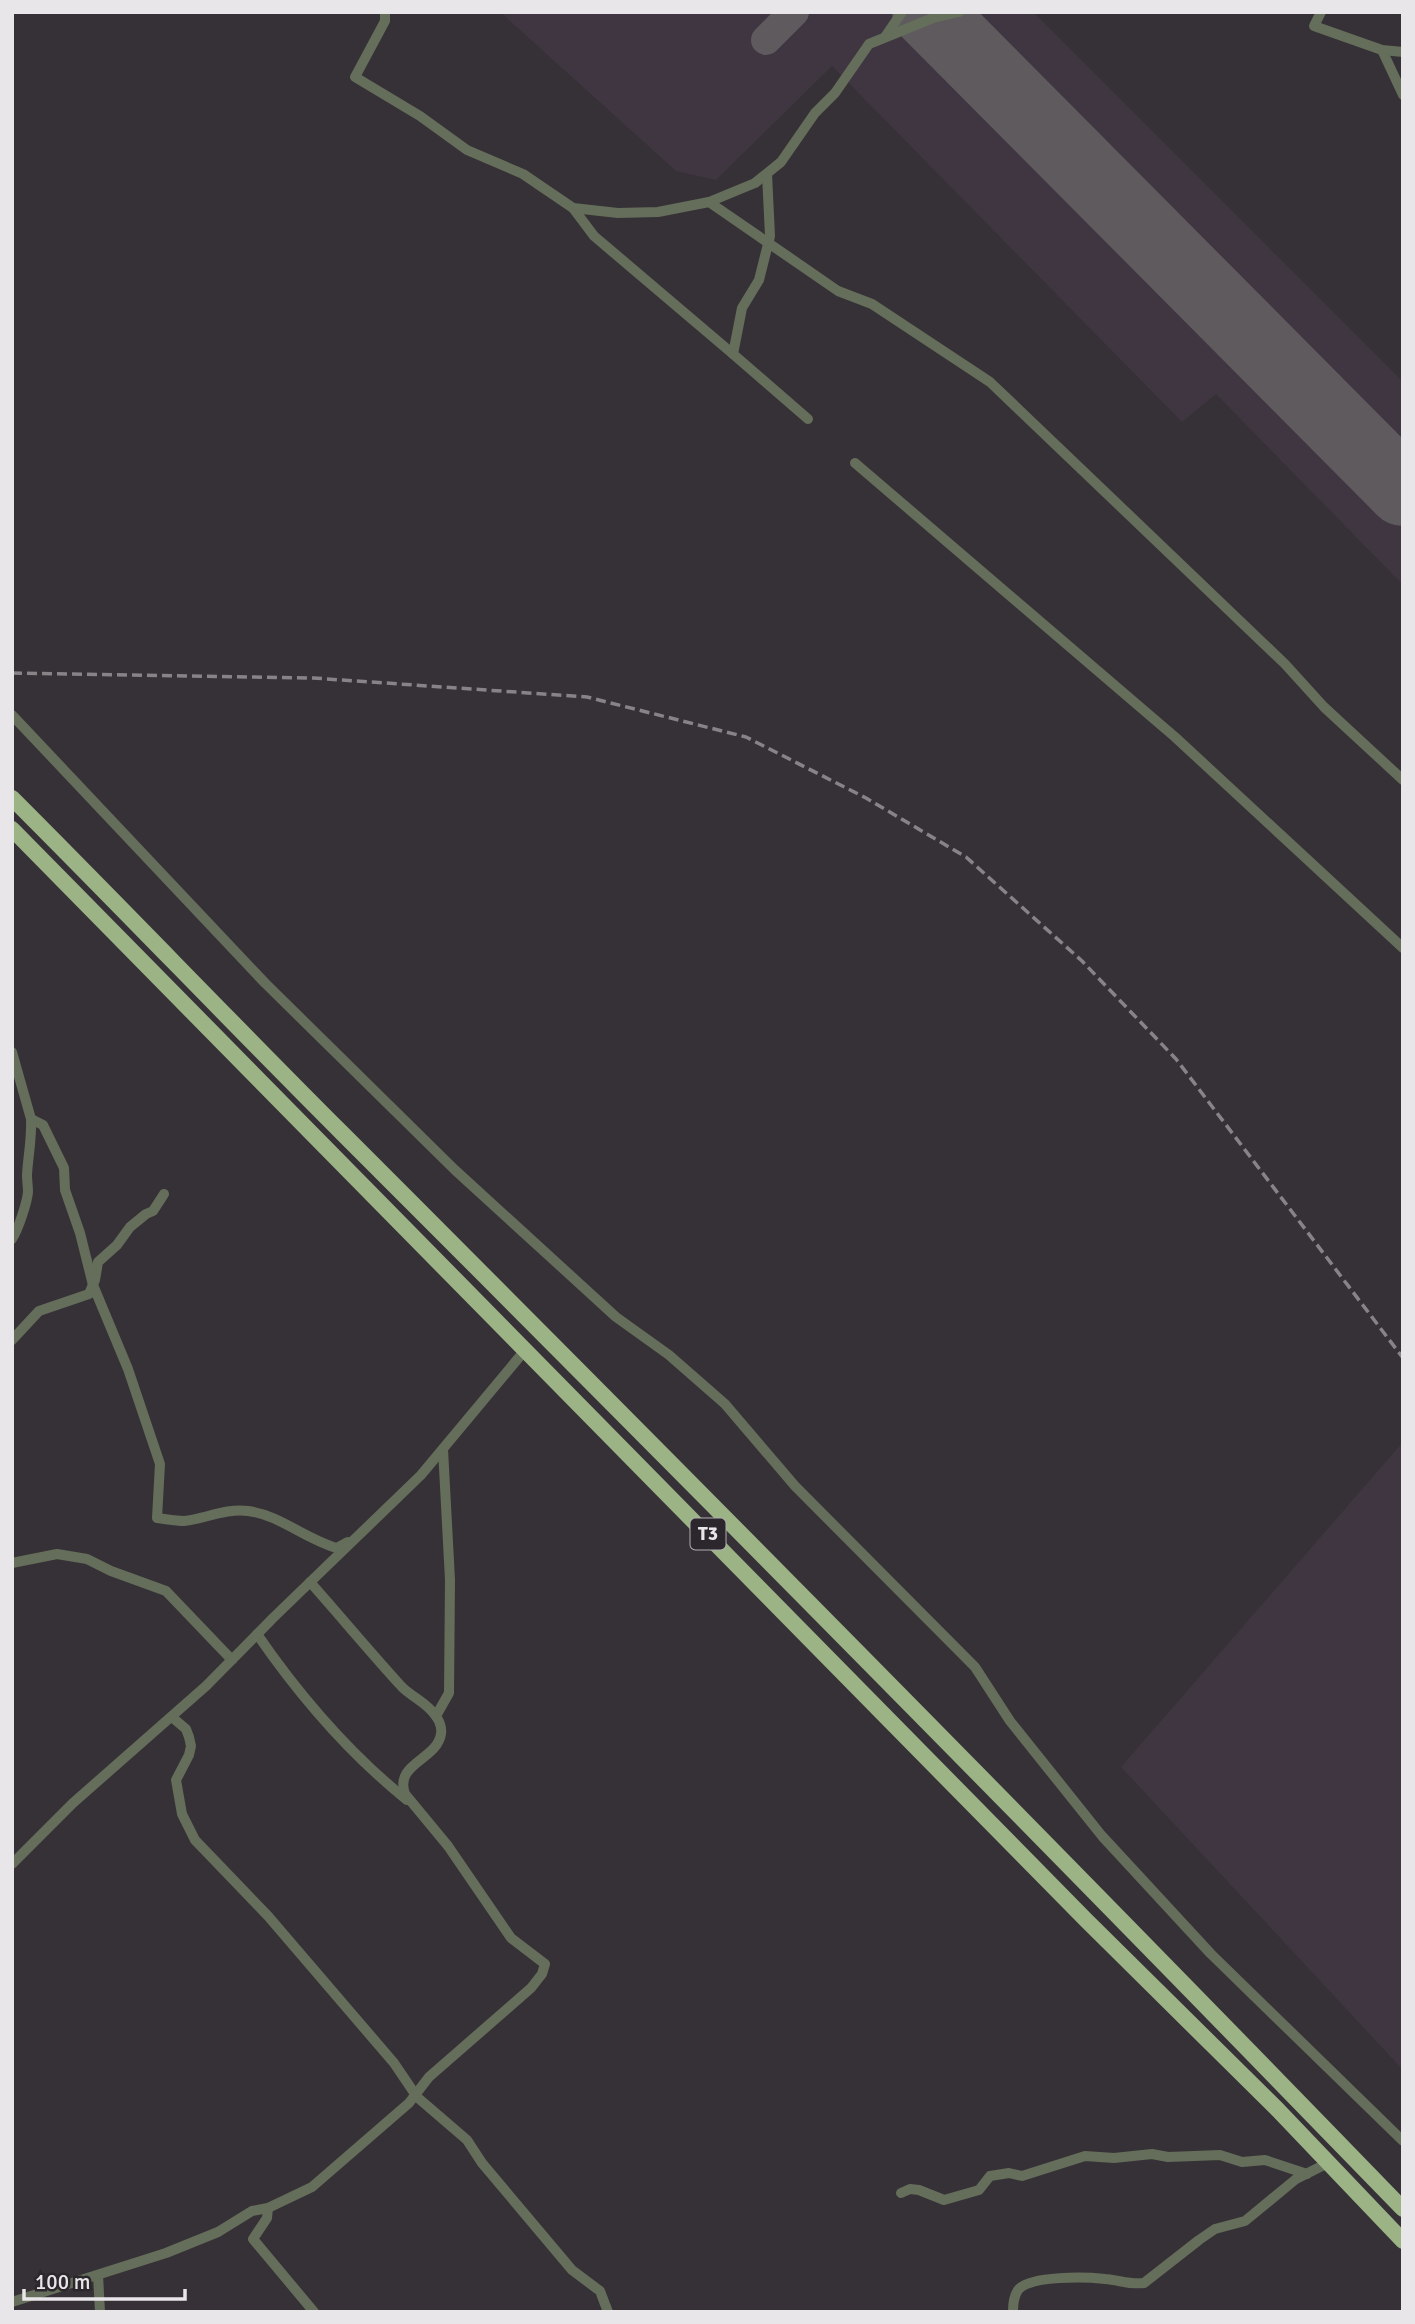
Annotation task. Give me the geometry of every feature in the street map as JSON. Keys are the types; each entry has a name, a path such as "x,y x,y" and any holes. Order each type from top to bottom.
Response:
{"highway":[{"name":"T3","path":"12,798 701,1492 1182,1980 1403,2209"},
{"name":"T3","path":"15,834 526,1349 1403,2241"}],"street":[{"path":"385,12 385,21 355,77 467,150 523,174 573,208 594,236 808,419"},
{"path":"885,37 902,12"},
{"path":"573,208 618,213 658,212 709,202 755,183 781,162 869,44 933,18 959,12"},
{"path":"1321,12 1314,26 1382,50 1403,52"},
{"path":"1382,50 1403,95"},
{"path":"733,354 742,308 759,280 768,241 767,174"},
{"path":"709,202 838,291 872,304 990,382 1285,664 1324,707 1403,780"},
{"path":"855,463 1175,737 1403,948"},
{"path":"12,715 265,984 455,1170 616,1317 669,1355 725,1404 794,1486 975,1667 1010,1721 1102,1836 1212,1954 1403,2141"},
{"path":"12,1052 31,1119 32,1139 27,1176 28,1194 19,1229 12,1239"},
{"path":"31,1119 43,1125 64,1168 65,1190 93,1285 128,1369 160,1464 157,1518 184,1521 232,1510 247,1511 272,1517 322,1544 337,1548 363,1532"},
{"path":"12,1340 39,1311 89,1294 98,1262 117,1245 130,1227 153,1211 164,1194"},
{"path":"12,1864 82,1795 173,1718 421,1475 526,1349"},
{"path":"436,1716 449,1693 450,1580 443,1449"},
{"path":"12,1563 57,1554 87,1559 111,1571 166,1591 232,1660"},
{"path":"14,2303 166,2253 218,2232 253,2211 268,2208 312,2187 409,2104 429,2077 531,1987 542,1974 545,1964 511,1938 448,1846 405,1794 403,1778 406,1772 436,1745 441,1737 436,1716 402,1687 310,1583"},
{"path":"257,1634 301,1693 373,1773 416,1807"},
{"path":"173,1718 186,1729 191,1746 176,1780 182,1814 195,1840 268,1916 394,2063 415,2095 467,2140 482,2162 572,2270 600,2291 608,2312"},
{"path":"901,2193 910,2189 919,2190 944,2200 951,2199 979,2190 990,2176 1009,2173 1022,2176 1085,2156 1114,2158 1152,2154 1168,2157 1220,2155 1242,2162 1265,2160 1307,2174"},
{"path":"1013,2311 1013,2301 1019,2289 1028,2282 1091,2278 1144,2283 1199,2239 1215,2230 1245,2221 1296,2179 1328,2164"},
{"path":"268,2208 267,2218 253,2239 314,2312"},
{"path":"98,2275 100,2312"}],"shaded area":[{"path":"500,12 1033,12 1403,382 1403,585 1216,394 1182,422 832,66 716,180 676,171"},
{"path":"1403,1442 1403,2070 1121,1767"}],"taxiway":[{"path":"766,40 794,12"}],"runway":[{"path":"928,12 1403,490"}],"railway":[{"path":"12,673 313,678 587,697 746,737 866,798 966,857 1082,961 1176,1059 1403,1358"}]}
